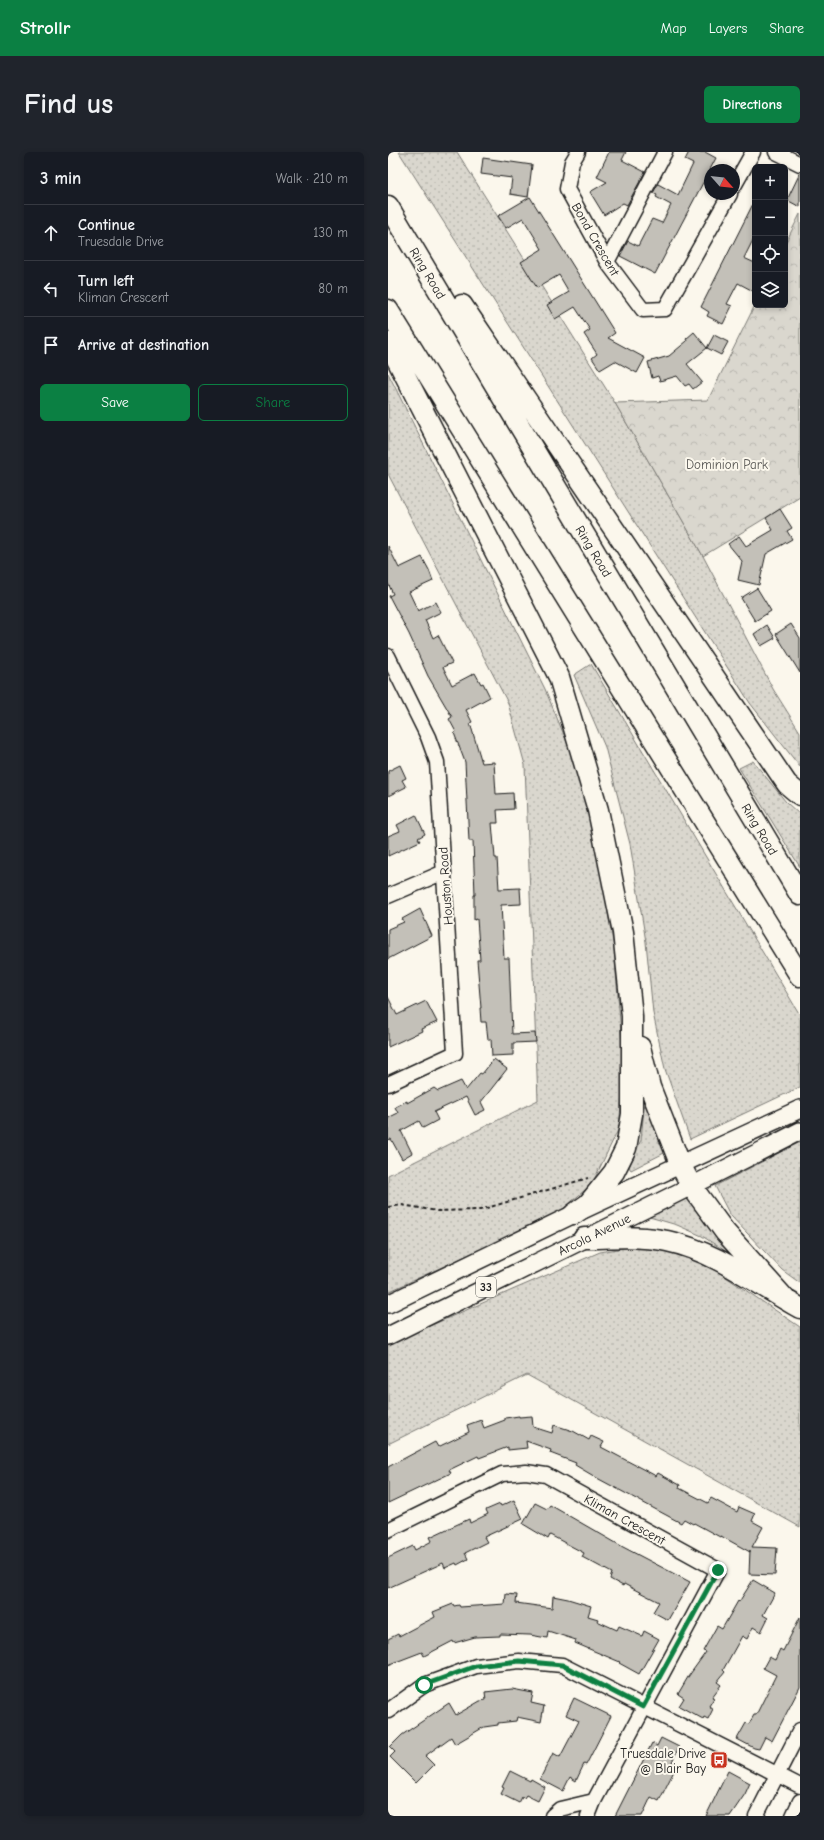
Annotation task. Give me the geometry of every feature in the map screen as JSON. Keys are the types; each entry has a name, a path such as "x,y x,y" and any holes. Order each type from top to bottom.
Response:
{"highway":[{"path":"388,197 787,784 800,795"},
{"name":"Ring Road","path":"388,206 800,895"},
{"path":"388,310 800,976"},
{"path":"388,342 559,677 598,810 623,932 632,1016 632,1119 626,1148 609,1179 588,1204 574,1214"},
{"path":"632,1016 650,1087 681,1166 692,1187 725,1232 793,1304"},
{"path":"584,1238 632,1237 673,1243 706,1253 793,1304"}],"main road":[{"name":"Arcola Avenue","path":"388,1304 574,1214 681,1166 800,1109"},
{"name":"Arcola Avenue","path":"388,1336 584,1238 692,1187 800,1132"}],"street":[{"name":"Bond Crescent","path":"578,152 572,162 567,189 607,262 643,310 665,309 727,200"},
{"path":"607,262 665,152"},
{"path":"740,175 753,152"},
{"path":"776,152 800,164"},
{"name":"Houston Road","path":"388,656 428,737 437,762 456,1053 388,1084"},
{"path":"388,896 444,872"},
{"name":"Kliman Crescent","path":"388,1530 502,1474 526,1472 546,1475 718,1570 643,1707"},
{"path":"388,1711 424,1685 476,1666 519,1661 562,1665 800,1786"},
{"path":"588,1816 594,1801 643,1707"},
{"path":"756,1816 800,1730"},
{"path":"552,1816 560,1809 594,1801"},
{"path":"793,1816 800,1801"}],"path":[{"path":"388,1207 402,1205 438,1211 480,1210 547,1192 588,1178 609,1179"}],"green space":[{"path":"399,152 457,152 615,403 703,556 773,689 800,732 800,767 750,703"},
{"name":"Dominion Park","path":"800,214 800,497 703,556 615,403 708,400 754,308 788,308 788,238"},
{"path":"388,373 545,689 576,764 595,837 614,948 624,1070 619,1128 592,1184 557,1214 388,1292 388,1175 538,1100 525,765 508,703 388,474"},
{"path":"591,664 800,1015 800,1087 690,1139 665,1069 653,1013 646,942 630,844 605,747 574,675"},
{"path":"753,761 786,802 800,815 800,867 739,768"},
{"path":"645,1098 670,1150 631,1170 629,1167 641,1140"},
{"path":"800,1142 800,1283 782,1270 730,1215 715,1186"},
{"path":"693,1194 739,1260 702,1236 677,1225 646,1216"},
{"path":"636,1246 681,1252 720,1273 800,1327 800,1527 527,1375 388,1444 388,1344 600,1252"}],"building":[{"path":"609,152 626,152 622,160 645,172 627,205 623,203 604,215 590,192 607,182 597,177"},
{"path":"689,152 705,152 716,158 713,164 704,164 704,181 655,274 620,256 628,241 638,246 652,219 662,223 671,205 656,197 657,195 653,193 658,184 678,195 693,164 685,160"},
{"path":"483,158 532,165 528,197 510,194 512,178 481,174"},
{"path":"800,173 800,207 788,201"},
{"path":"530,197 615,333 608,338 645,358 637,373 615,361 600,370 592,358 597,354 584,334 590,330 575,307 555,319 547,305 569,292 559,275 537,288 521,262 542,249 523,218 506,228 498,216"},
{"path":"752,206 752,242 744,258 752,262 752,290 738,283 727,304 732,306 723,324 707,316 709,312 701,307"},
{"path":"694,332 707,348 687,364 702,382 693,389 689,384 685,386 677,376 660,381 658,376 652,378 648,362 669,356 687,341 686,339"},
{"path":"714,335 728,342 721,355 707,348"},
{"path":"780,509 792,528 787,531 792,539 766,554 759,585 738,580 742,561 728,544 739,536 746,546 773,530 766,518"},
{"path":"388,546 399,568 422,557 429,570 433,581 409,592 418,611 436,602 441,612 425,620 433,638 438,635 452,663 443,667 452,685 475,673 481,684 483,683 490,697 466,710 472,722 470,723 482,763 494,762 496,794 513,793 514,809 497,810 498,823 492,823 495,858 497,858 499,889 520,888 521,904 501,905 504,958 509,958 512,1034 535,1033 536,1042 513,1043 513,1055 492,1056 491,1039 488,1039 486,1022 481,1022 477,960 480,960 477,919 474,920 475,895 473,841 469,841 465,762 454,733 456,732 449,719 452,717 428,676 409,634 389,596 393,594 388,583"},
{"path":"757,588 771,611 755,621 741,598"},
{"path":"791,624 800,638 800,673 776,634"},
{"path":"767,625 775,638 761,646 754,634"},
{"path":"400,765 406,778 402,780 406,787 388,796 388,771"},
{"path":"416,815 425,834 418,838 420,841 388,856 388,836 400,831 397,825"},
{"path":"420,909 432,936 388,959 388,929 404,922 402,919"},
{"path":"388,997 397,1015 426,1001 437,1022 388,1047"},
{"path":"494,1059 507,1069 481,1102 485,1110 475,1115 466,1097 434,1112 438,1120 423,1128 419,1121 401,1131 412,1153 402,1159 391,1139 388,1140 388,1118 398,1113 395,1107 407,1101 407,1103 434,1088 438,1091 461,1081 466,1090"},
{"path":"532,1416 533,1427 552,1433 554,1425 573,1431 589,1440 591,1436 604,1442 601,1447 656,1476 658,1473 680,1485 679,1488 708,1503 711,1498 737,1512 739,1507 755,1514 752,1521 763,1527 752,1547 777,1548 775,1575 749,1574 750,1552 694,1523 693,1524 684,1519 681,1523 597,1478 575,1465 576,1463 550,1453 551,1450 526,1441 527,1448 508,1450 508,1447 479,1458 478,1456 449,1470 451,1473 388,1503 388,1467 435,1442 438,1447 469,1432 467,1425 481,1420 484,1428 505,1420 505,1418"},
{"path":"514,1500 523,1519 484,1537 487,1542 465,1553 468,1559 457,1565 456,1563 445,1568 443,1563 388,1588 388,1558 413,1546 415,1550 432,1541 430,1537 469,1519 470,1523 488,1514 486,1510 500,1504 501,1506"},
{"path":"535,1503 547,1509 550,1505 623,1547 690,1582 668,1620 653,1612 659,1602 624,1584 623,1586 610,1579 612,1573 582,1557 584,1553 550,1535 548,1539 523,1524"},
{"path":"753,1580 775,1593 763,1615 768,1618 761,1632 753,1627 747,1639 742,1636 723,1670 725,1672 717,1682 721,1685 712,1697 714,1698 709,1706 713,1709 708,1719 704,1717 703,1719 679,1706 684,1698 678,1694 706,1652 703,1651 717,1626 722,1629 738,1601 739,1602"},
{"path":"506,1594 517,1595 516,1603 552,1608 553,1596 568,1599 591,1606 588,1616 598,1619 597,1621 617,1630 619,1626 642,1636 644,1631 659,1639 639,1674 619,1663 620,1662 575,1643 576,1640 548,1631 547,1638 530,1635 500,1634 500,1636 475,1637 454,1643 453,1641 424,1656 422,1652 388,1665 388,1639 398,1634 399,1636 435,1617 433,1612 453,1604 454,1606 459,1605 460,1607 505,1604"},
{"path":"800,1617 800,1687 772,1741 765,1737 759,1749 754,1748 737,1739 746,1723 749,1724 754,1715 756,1715 776,1675 763,1668 769,1657 775,1660 780,1649 783,1651"},
{"path":"512,1689 533,1693 531,1703 544,1706 541,1722 517,1717 516,1721 498,1723 498,1725 484,1727 455,1744 451,1737 425,1756 434,1765 416,1783 390,1757 395,1752 390,1747 402,1735 449,1703 456,1715 480,1701 486,1700 485,1692"},
{"path":"574,1698 611,1716 586,1765 584,1764 576,1781 570,1777 563,1791 540,1779 553,1753 560,1757 579,1721 566,1715"},
{"path":"661,1738 679,1747 672,1762 677,1765 659,1801 651,1797 642,1816 615,1816 652,1743 657,1746"},
{"path":"510,1771 530,1781 531,1779 545,1787 538,1801 526,1795 524,1798 522,1797 519,1803 501,1794 504,1788 502,1787"},
{"path":"728,1771 750,1783 745,1794 730,1816 706,1816"}],"place":[{"name":"Truesdale Drive @ Blair Bay","path":"719,1760"}],"route":[{"path":"424,1685 476,1666 519,1661 562,1665 643,1707 718,1570"}]}
